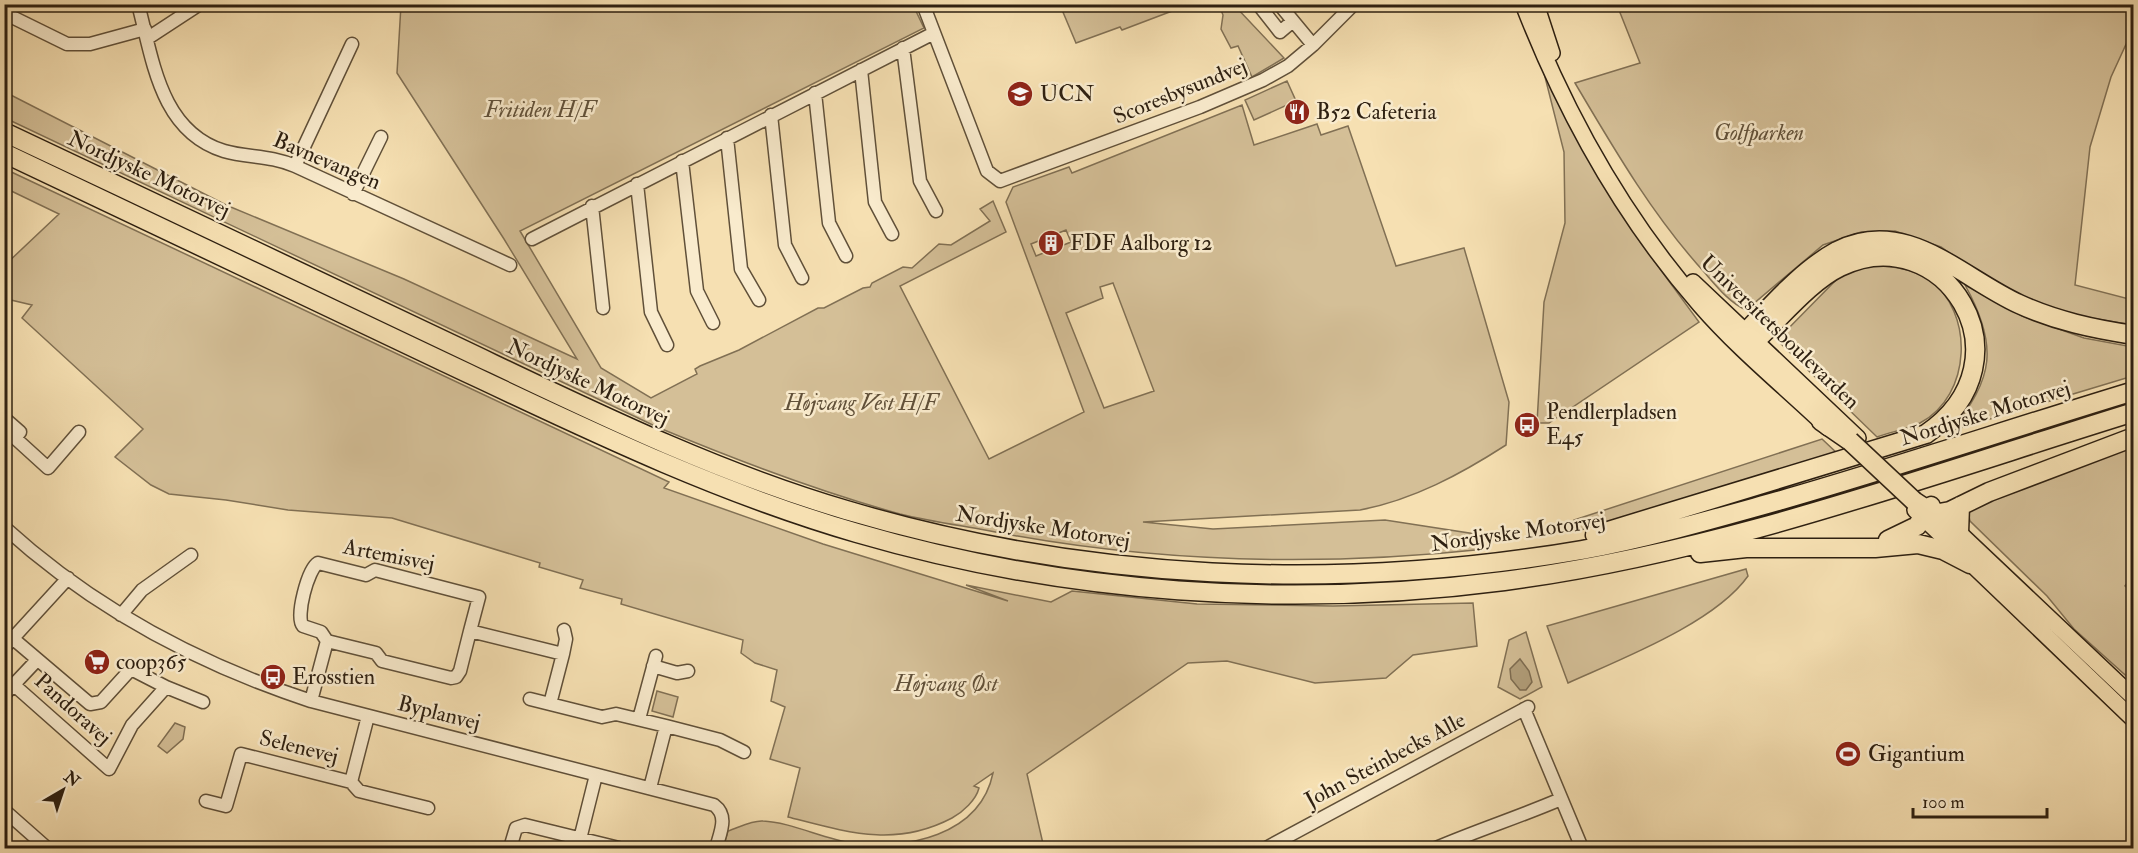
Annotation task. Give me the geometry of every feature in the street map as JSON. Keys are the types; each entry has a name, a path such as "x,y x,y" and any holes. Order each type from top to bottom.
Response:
{"highway":[{"name":"Nordjyske Motorvej","path":"4,132 650,437 769,484 847,510 978,543 1099,563 1227,573 1318,575 1422,571 1586,549 1686,527 1821,489 2133,392"},
{"name":"Nordjyske Motorvej","path":"4,153 659,462 765,504 902,545 1058,577 1158,588 1252,594 1407,591 1502,581 1582,569 1745,531 2133,412"},
{"path":"1749,337 1824,259 1859,243 1878,240 1911,243 1932,253 1996,293 2047,316 2073,324 2133,335"},
{"path":"1227,573 1488,556 1550,546 1684,510 1926,434 1943,422 1963,398 1974,368 1976,348 1965,307 1953,290 1938,276 1920,265 1900,259 1879,257 1848,264 1821,279 1749,337"},
{"path":"1821,421 1850,441 1924,507 1960,506 1989,492 2133,436"},
{"path":"1959,533 1960,506"},
{"path":"1857,546 1895,539 1924,507"},
{"path":"1582,569 1746,548 1857,546 1875,548 1924,544 1943,550 1970,564"}],"main road":[{"name":"Universitetsboulevarden","path":"1523,4 1545,58 1572,114 1601,165 1655,249 1721,328 1821,421"},
{"name":"Universitetsboulevarden","path":"1537,8 1559,76 1606,162 1643,218 1689,278 1850,441"},
{"path":"1924,507 1959,533 2133,698"},
{"path":"1924,507 1970,564 2133,720"}],"street":[{"name":"Bavnevangen","path":"138,4 162,93 178,122 189,132 215,148 272,157 295,166 510,265"},
{"path":"8,15 68,44 90,44 146,34 200,4"},
{"path":"532,239 592,206 934,33 923,4"},
{"path":"1258,4 1280,32 1293,21"},
{"path":"1279,4 1313,45"},
{"name":"Scoresbysundvej","path":"934,33 987,171 999,181 1191,110 1263,80 1288,66 1313,45 1354,4"},
{"path":"295,166 352,44"},
{"path":"903,48 920,181 936,211"},
{"path":"861,70 875,202 892,234"},
{"path":"815,93 830,223 846,256"},
{"path":"771,116 785,245 802,278"},
{"path":"353,194 381,137"},
{"path":"727,138 741,269 759,300"},
{"path":"2133,144 2133,153"},
{"path":"682,161 697,291 712,323"},
{"path":"637,184 651,312 667,345"},
{"path":"592,206 603,308"},
{"path":"4,418 20,432 15,438 48,468 79,432"},
{"name":"Byplanvej","path":"4,526 68,578 121,615 196,657 264,686 312,701 714,805 722,812 723,819 716,849"},
{"path":"121,615 142,590 191,555"},
{"name":"Artemisvej","path":"318,563 366,575 375,570 483,597 470,631 460,671 456,677 451,678 382,661 376,653 327,641 321,632 303,626 299,618 310,571 318,563"},
{"path":"7,640 68,578"},
{"path":"550,704 566,639 564,630"},
{"path":"470,631 563,654"},
{"name":"Pandoravej","path":"7,640 37,660 90,704 101,702 131,669 203,702"},
{"path":"312,701 327,641"},
{"name":"Pandoravej","path":"4,695 37,660"},
{"path":"639,719 655,661 677,673 688,671"},
{"name":"Pandoravej","path":"14,685 109,769 132,725 166,687"},
{"path":"530,699 602,717 615,714 639,719 720,740 744,752"},
{"name":"John Steinbecks Alle","path":"1266,849 1526,708 1582,849"},
{"name":"Selenevej","path":"351,782 368,716"},
{"path":"650,788 666,726"},
{"name":"Selenevej","path":"206,801 226,806 241,754 351,782 359,791 428,808"},
{"path":"580,839 596,775"},
{"path":"1436,849 1491,825 1508,822 1561,800"},
{"path":"4,810 47,849"},
{"path":"510,849 514,833 520,825 619,849"}],"green space":[{"path":"401,5 913,5 924,28 520,231 601,368 651,398 697,374 695,369 700,366 739,350 818,308 824,308 863,288 870,287 872,283 903,267 912,268 939,244 951,245 990,221 980,209 993,201 1006,232 900,286 989,459 1084,412 1006,202 1013,187 1069,167 1072,173 1242,105 1254,145 1317,124 1321,135 1348,126 1396,266 1464,248 1509,402 1506,445 1436,485 1380,506 1360,510 1143,522 1213,529 1385,520 1482,535 1486,549 1423,555 1297,560 1172,555 1047,541 921,519 869,505 777,474 657,427 5,118 5,92 226,205 404,279 577,359 504,239 397,73","holes":["1066,230 1071,242 1036,256 1031,244","1113,283 1154,391 1104,408 1066,313 1103,298 1100,287"]},
{"path":"1060,5 1188,5 1122,30 1120,27 1076,43"},
{"path":"1219,5 1234,5 1284,58 1252,77 1238,46 1231,48 1221,29 1223,15"},
{"name":"Golfparken","path":"1617,5 2133,5 2133,29 2111,77 2090,147 2075,285 2133,300 2133,325 2060,313 1994,284 1941,247 1895,231 1861,232 1823,245 1746,310 1740,307 1719,289 1668,229 1620,157 1575,83 1640,63"},
{"path":"1544,73 1589,160 1641,243 1699,322 1549,423 1537,423 1544,302 1565,223 1564,152"},
{"path":"1287,81 1296,101 1254,120 1245,100"},
{"name":"Højvang Øst","path":"5,169 669,482 664,488 823,544 1008,601 966,585 1051,602 1072,591 1197,604 1333,606 1473,603 1477,646 1413,655 1386,678 1315,683 1227,661 1188,663 1027,774 1044,848 723,848 728,831 759,821 784,824 852,843 873,845 917,841 957,825 973,812 985,794 993,773 974,786 979,788 972,801 952,818 911,833 891,835 851,832 788,817 800,768 770,759 785,707 771,701 777,670 755,663 741,653 743,640 621,604 622,599 580,588 583,580 539,567 540,563 392,518 288,510 169,494 151,485 115,457 143,429 22,318 32,305 11,300 5,293 5,265 59,214 5,188"},
{"path":"1866,265 1906,270 1928,279 1943,293 1954,311 1960,332 1961,353 1958,374 1950,394 1937,410 1920,423 1877,437 1777,340 1840,276"},
{"path":"1965,285 2022,316 2084,338 2133,347 2133,376 1950,431 1976,395 1987,361 1987,344 1983,326"},
{"path":"1822,439 1840,456 1608,524 1575,531 1574,520"},
{"path":"2133,444 2133,575 2125,586 2133,593 2133,682 2074,629 2047,596 1970,521 1968,513 1974,507"},
{"path":"1746,569 1748,576 1733,593 1691,624 1640,651 1568,683 1547,626"},
{"path":"1526,632 1542,687 1520,699 1498,687 1509,640"},
{"path":"657,691 678,697 673,717 652,711"},
{"path":"175,723 185,727 183,739 167,753 158,746"}],"shaded area":[{"path":"1520,659 1529,671 1532,682 1526,690 1520,690 1511,679 1510,669"}],"place":[{"name":"UCN","path":"1020,94"},
{"name":"B52 Cafeteria","path":"1297,112"},
{"name":"FDF Aalborg 12","path":"1051,243"},
{"name":"Pendlerpladsen E45","path":"1527,425"},
{"name":"coop365","path":"97,662"},
{"name":"Erosstien","path":"273,677"},
{"name":"Gigantium","path":"1848,754"}],"park label":[{"name":"Fritiden H/F","path":"540,110"},
{"name":"Højvang Vest H/F","path":"861,403"}]}
